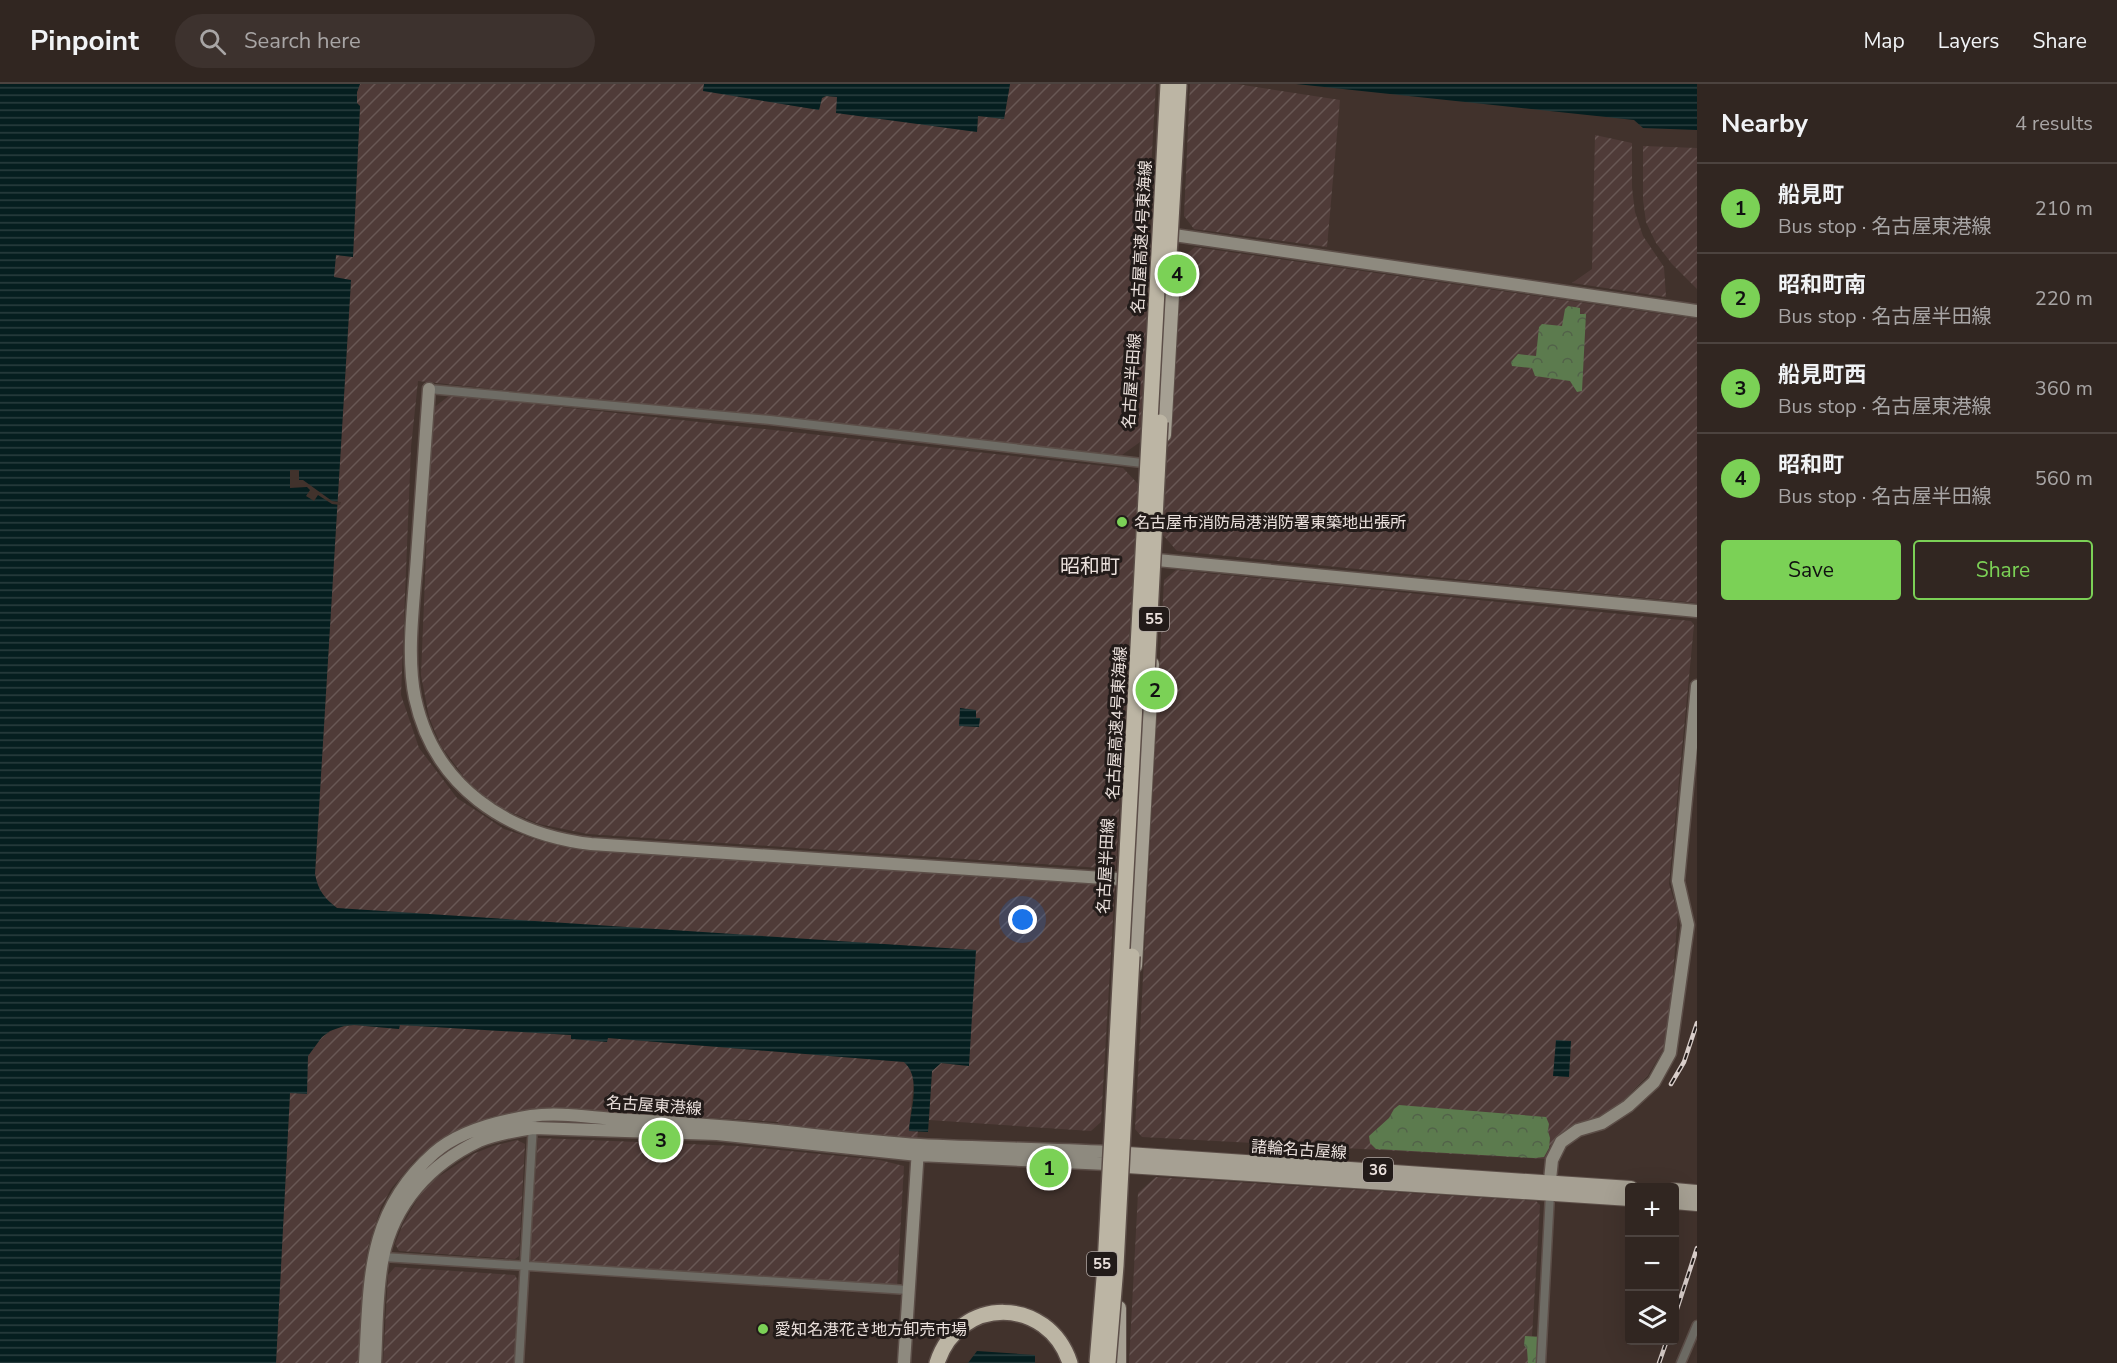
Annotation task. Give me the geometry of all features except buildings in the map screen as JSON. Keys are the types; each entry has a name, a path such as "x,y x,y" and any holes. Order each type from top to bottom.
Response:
{"highway":[{"name":"名古屋高速4号東海線","path":"1097,1363 1105,1266 1166,84"},
{"name":"名古屋高速4号東海線","path":"1108,1363 1117,1157 1181,84"},
{"path":"1117,1157 1123,1292 1118,1363"},
{"path":"1092,1363 1105,1266"},
{"path":"937,1363 949,1339 965,1323 984,1315 1003,1312 1027,1316 1048,1328 1060,1341 1070,1363"},
{"path":"947,1363 959,1343 971,1332 985,1325 1008,1322 1024,1325 1038,1333 1050,1344 1059,1363"}],"main road":[{"name":"名古屋半田線","path":"1117,1157 1121,878 1142,464 1166,84"},
{"name":"名古屋半田線","path":"1097,1363 1140,880 1181,84"},
{"name":"諸輪名古屋線","path":"1117,1157 1549,1188 1625,1198"},
{"name":"諸輪名古屋線","path":"1549,1188 1625,1188"},
{"path":"1679,1190 1697,1192"},
{"path":"1679,1202 1697,1203"}],"street":[{"path":"1174,235 1697,311"},
{"path":"1140,880 580,842 528,830 488,809 460,785 438,754 428,736 415,698 411,654 429,389 770,420 1142,464 1162,464"},
{"path":"1157,560 1697,611"},
{"path":"1541,1363 1552,1160 1561,1142 1578,1130 1602,1123 1628,1106 1654,1082 1670,1053 1688,925 1678,881 1697,686"},
{"path":"519,1363 533,1122"},
{"name":"名古屋東港線","path":"365,1363 369,1283 373,1254 387,1214 397,1194 414,1172 436,1151 467,1134 533,1122 918,1150 1117,1157"},
{"name":"名古屋東港線","path":"375,1363 383,1257 392,1227 413,1190 451,1158 479,1141 533,1122"},
{"path":"904,1363 918,1150"},
{"path":"383,1257 908,1290"},
{"path":"1682,1363 1697,1325"}],"shaded area":[{"path":"360,84 704,84 703,90 819,110 822,98 838,97 836,112 977,132 978,116 1004,119 1010,84 1156,84 1148,221 1150,250 1140,442 1122,455 418,381 411,447 401,695 419,748 457,798 504,829 543,842 1115,885 1101,1122 1091,1131 929,1120 932,1071 941,1063 968,1066 337,908 325,898 318,887 315,874 351,281 333,278 336,255 353,257 360,106 357,103 357,92"},
{"path":"1190,84 1237,84 1340,100 1327,247 1194,229 1184,216"},
{"path":"1595,135 1632,143 1632,188 1635,212 1643,236 1664,267 1666,297 1572,283 1592,269"},
{"path":"1643,146 1697,148 1697,289 1672,264 1656,243 1646,222 1643,200"},
{"path":"1195,247 1697,319 1697,603 1177,551 1163,535 1178,261"},
{"path":"450,395 1123,468 1138,484 1116,869 588,834 539,824 496,806 467,781 441,746 429,717 421,675 432,409"},
{"path":"1176,570 1691,621 1694,625 1669,884 1678,913 1668,1035 1663,1050 1648,1075 1617,1106 1577,1124 1560,1135 1554,1141 1545,1159 1142,1137 1135,1129 1164,580"},
{"path":"354,1025 399,1029 399,1025 571,1035 571,1039 607,1041 607,1038 904,1062 909,1066 914,1077 909,1130 918,1131 917,1141 778,1126 778,1122 587,1110 556,1109 493,1116 466,1126 438,1141 415,1160 391,1189 381,1207 368,1247 364,1271 358,1363 276,1363 290,1093 310,1052 322,1037 335,1028"},
{"path":"538,1138 738,1146 880,1160 904,1166 897,1287 532,1264 530,1258"},
{"path":"517,1140 525,1144 519,1256 515,1259 399,1251 395,1244 403,1224 421,1193 438,1177 473,1154"},
{"path":"1156,1177 1536,1201 1540,1205 1532,1336 1540,1337 1538,1363 1129,1363 1138,1193"},
{"path":"395,1267 515,1275 518,1281 514,1363 383,1363 388,1275"}],"green space":[{"path":"1568,306 1580,308 1580,314 1586,314 1582,391 1577,392 1570,381 1535,376 1532,368 1512,366 1511,362 1518,354 1536,356 1539,327 1542,324 1562,326 1565,309"},
{"path":"1399,1105 1546,1117 1549,1124 1549,1148 1544,1157 1534,1158 1376,1149 1370,1143 1369,1136 1389,1118"},
{"path":"1525,1336 1540,1337 1538,1363 1528,1363 1527,1349 1524,1345"}],"water":[{"path":"0,84 360,84 357,92 357,103 360,106 353,257 336,255 334,277 351,280 315,874 325,897 337,908 976,950 969,1066 941,1063 932,1071 928,1132 909,1131 914,1085 913,1077 904,1062 608,1038 607,1042 571,1039 571,1035 400,1025 399,1029 344,1026 322,1037 308,1056 307,1094 290,1093 276,1363 0,1363"},
{"path":"704,84 1010,84 1004,119 978,116 977,132 836,113 837,97 822,98 819,110 703,91"},
{"path":"1296,84 1697,84 1697,130 1643,128 1634,120"},
{"path":"960,708 976,710 976,718 980,718 979,727 959,726"},
{"path":"1556,1040 1571,1041 1569,1077 1553,1076"},
{"path":"977,1351 1035,1355 1035,1363 968,1363"}],"pier":[{"path":"290,470 299,470 299,480 303,480 332,501 341,502 340,505 332,504 318,495 314,501 306,496 310,490 307,487 290,488"}],"railway":[{"path":"1671,1084 1684,1062 1697,1023"},
{"path":"1679,1303 1697,1248"},
{"path":"1659,1363 1665,1345"}],"place":[{"name":"昭和町","path":"1177,274"},
{"name":"名古屋市消防局港消防署東築地出張所","path":"1122,522"},
{"name":"昭和町南","path":"1155,690"},
{"name":"船見町西","path":"661,1140"},
{"name":"船見町","path":"1049,1168"},
{"name":"愛知名港花き地方卸売市場","path":"763,1329"}],"district":[{"name":"昭和町","path":"1090,566"}]}
